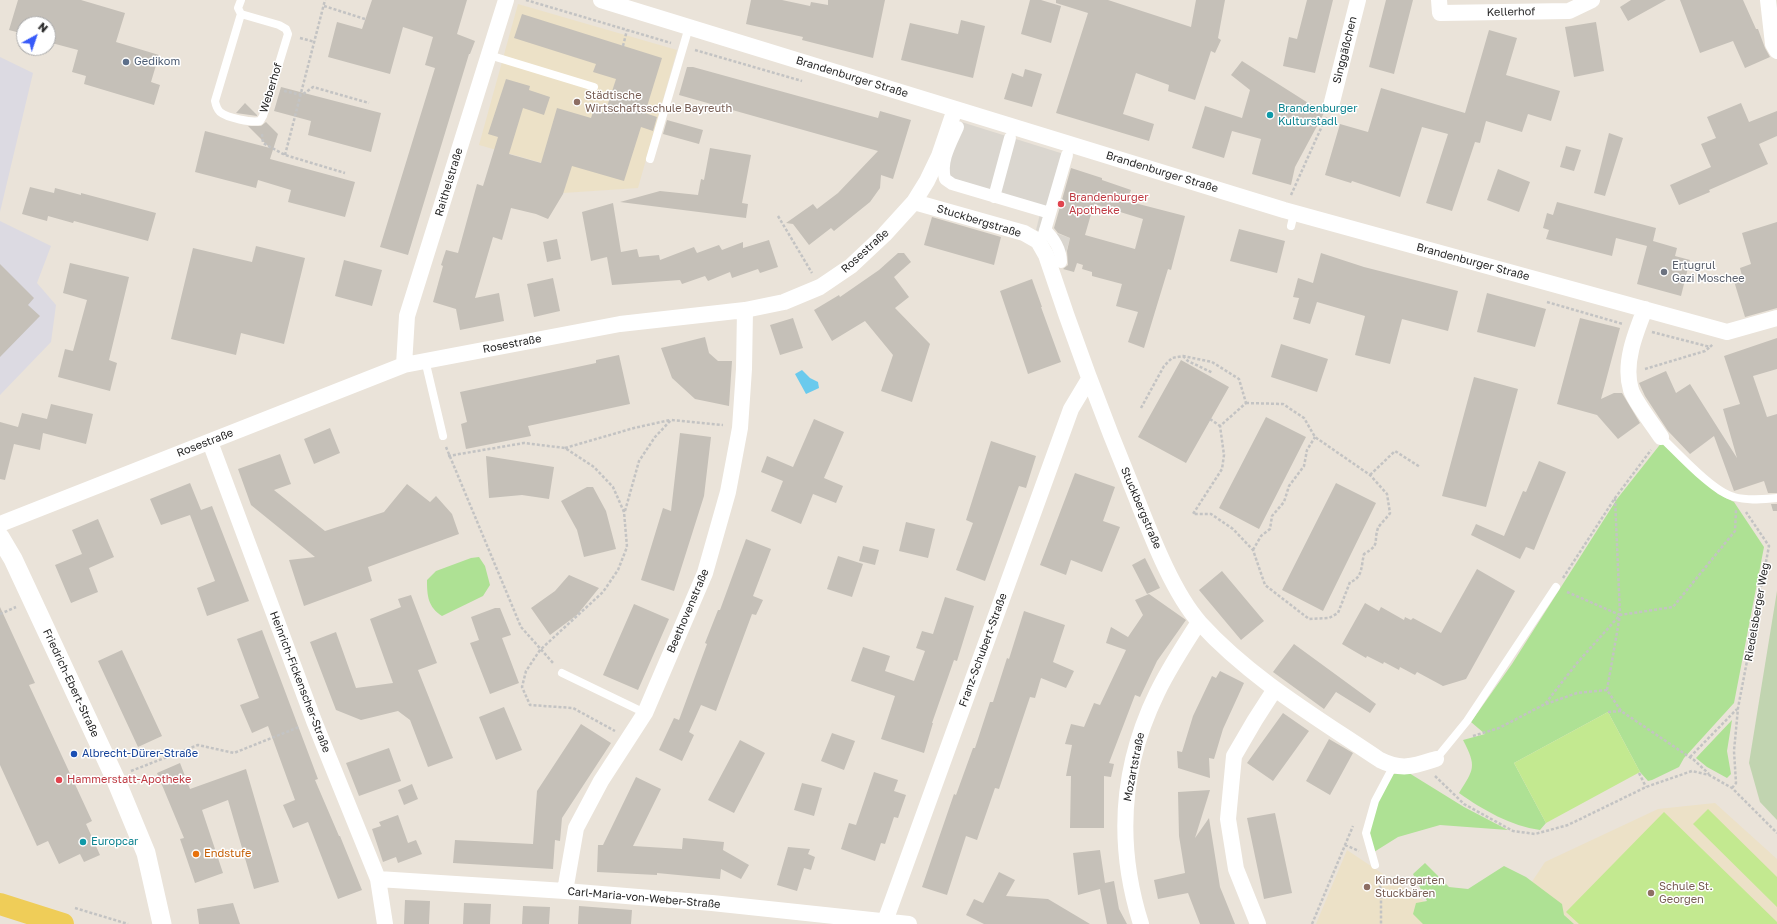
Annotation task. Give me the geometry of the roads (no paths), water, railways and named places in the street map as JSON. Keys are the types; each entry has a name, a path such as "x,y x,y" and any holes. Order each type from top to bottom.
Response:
{"main road":[{"path":"0,904 63,924"}],"street":[{"name":"Raithelstraße","path":"404,365 407,316 506,0"},
{"name":"Brandenburger Straße","path":"601,0 955,109 1290,216 1727,332 1777,318"},
{"name":"Singgäßchen","path":"1332,102 1358,0"},
{"name":"Kellerhof","path":"1439,0 1440,13 1447,13 1569,11 1592,0"},
{"path":"1768,0 1773,44 1777,51"},
{"name":"Rosestraße","path":"0,524 144,466 210,442 404,365 620,324 745,310 784,302 820,287 851,266 884,235 914,202 927,181 939,156 955,109"},
{"path":"958,127 940,172 950,186 1050,213"},
{"path":"994,197 1010,138"},
{"path":"1061,262 1061,256 1052,236 1044,232 1067,155"},
{"name":"Stuckbergstraße","path":"914,202 1024,233 1038,241 1046,255 1089,379 1156,545 1181,596 1199,622 1231,655 1274,689 1380,760 1393,767"},
{"path":"1645,309 1637,328 1627,374 1631,392 1661,437"},
{"name":"Beethovenstraße","path":"565,890 576,828 644,713 705,573 728,492 740,428 744,369 745,310"},
{"name":"Franz-Schubert-Straße","path":"885,922 1071,409 1089,379"},
{"name":"Heinrich-Fickenscher-Straße","path":"210,442 314,721 378,879 385,924"},
{"name":"Friedrich-Ebert-Straße","path":"0,537 13,559 115,778 146,853 162,924"},
{"name":"Mozartstraße","path":"1141,924 1129,879 1126,852 1126,814 1130,779 1141,730 1157,692 1199,622"},
{"path":"1258,924 1236,869 1228,819 1234,756 1274,689"},
{"path":"1393,767 1409,767 1431,761"},
{"name":"Carl-Maria-von-Weber-Straße","path":"378,879 565,890 909,924"}],"lane":[{"name":"Weberhof","path":"241,0 238,8 241,14 215,101 217,108 222,114 253,123 260,121 263,116 288,34 286,29 279,25 241,14"},
{"path":"650,159 689,27"},
{"path":"488,55 594,87"},
{"path":"425,360 442,436"},
{"path":"1661,437 1720,492 1737,498 1758,500 1777,498"},
{"path":"1431,761 1449,743 1471,714 1556,587"},
{"path":"562,673 644,713"},
{"path":"1375,864 1366,833 1375,800 1393,767"}],"water":[{"path":"802,370 810,378 818,382 819,388 806,394 795,374"}],"place":[{"name":"Gedikom","path":"126,62"},
{"name":"Städtische Wirtschaftsschule Bayreuth","path":"577,102"},
{"name":"Brandenburger Kulturstadl","path":"1270,115"},
{"name":"Brandenburger Apotheke","path":"1061,204"},
{"name":"Ertuğrul Gazi Moschee","path":"1664,272"},
{"name":"Albrecht-Dürer-Straße","path":"74,754"},
{"name":"Hammerstatt-Apotheke","path":"59,780"},
{"name":"Europcar","path":"83,842"},
{"name":"Endstufe","path":"196,854"},
{"name":"Kindergarten Stuckbären","path":"1367,887"},
{"name":"Schule St. Georgen","path":"1651,893"}]}
